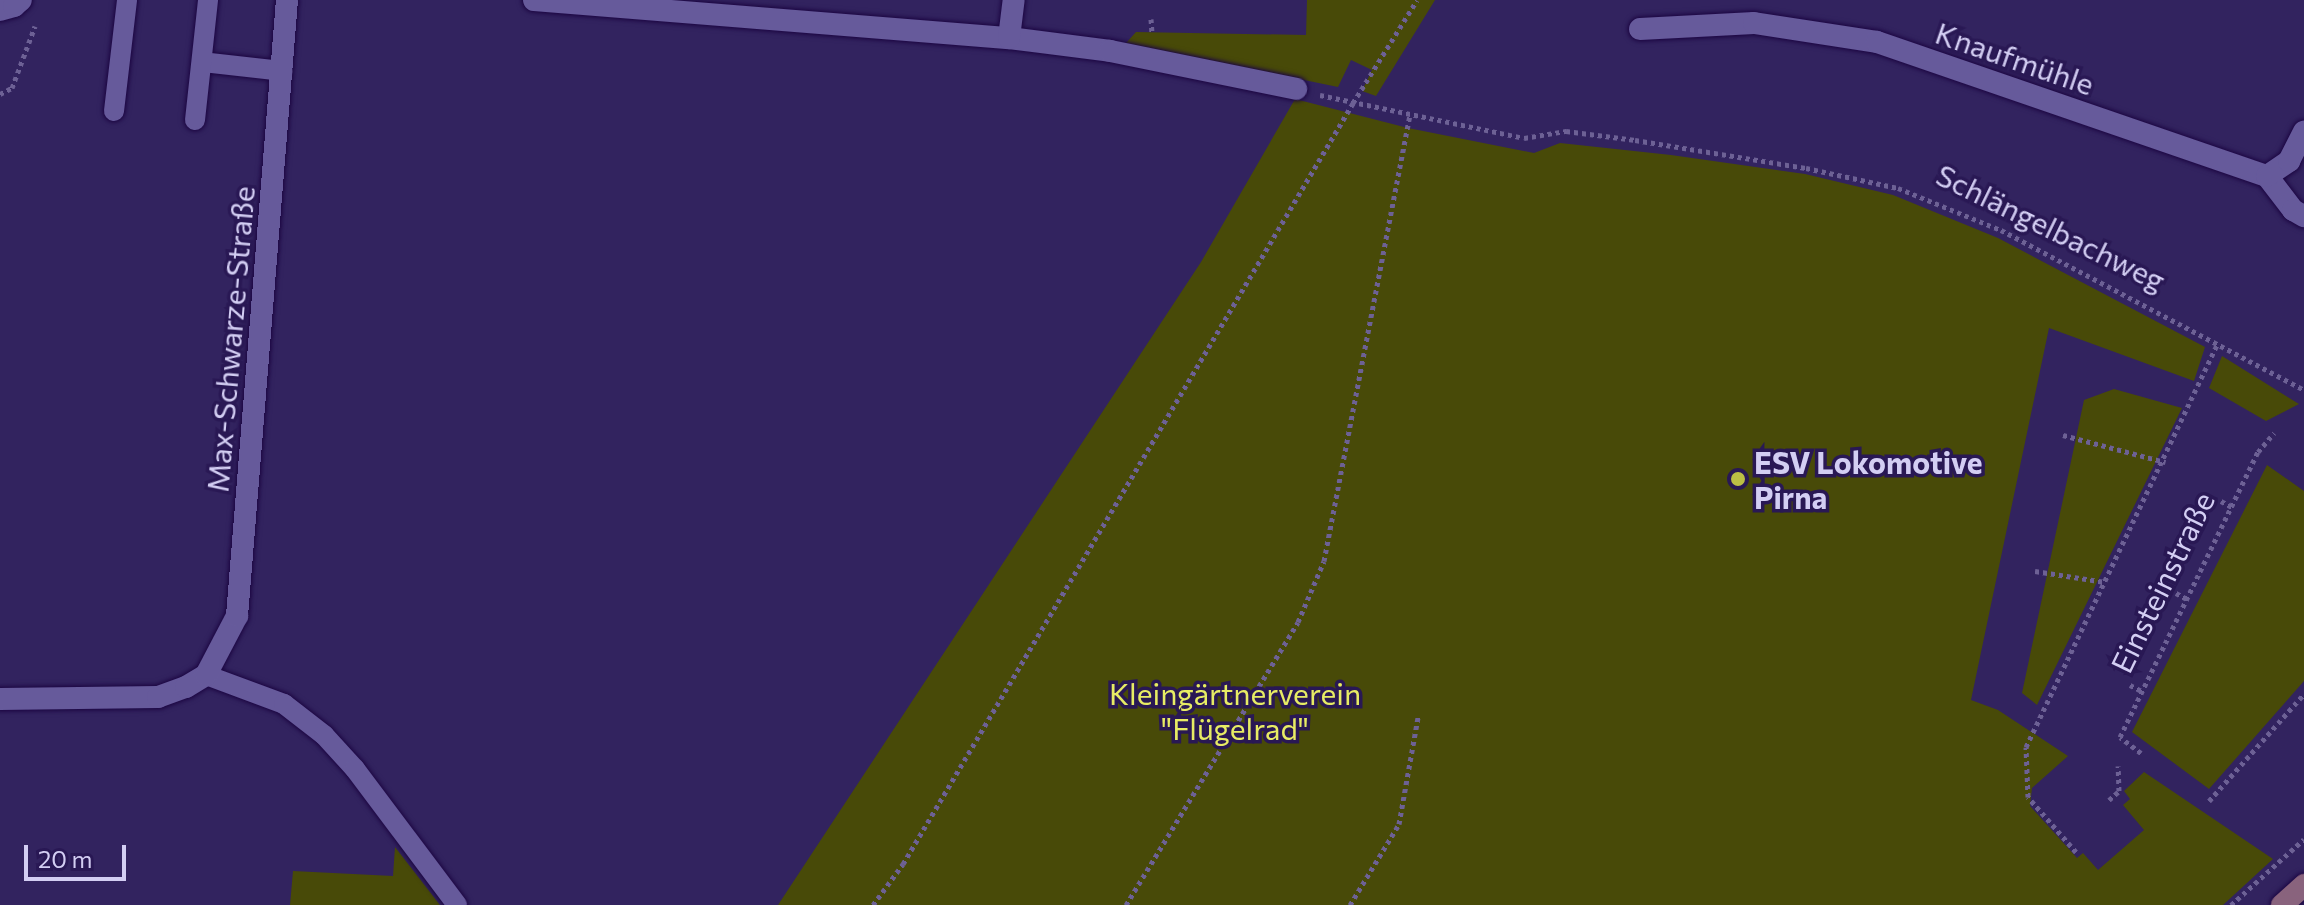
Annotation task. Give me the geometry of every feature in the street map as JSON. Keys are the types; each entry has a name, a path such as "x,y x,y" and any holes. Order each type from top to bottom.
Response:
{"main road":[{"path":"2282,905 2304,885"}],"street":[{"name":"Max-Schwarze-Straße","path":"206,675 237,616 287,0"},
{"path":"534,0 1009,38 1110,51 1296,89"},
{"path":"1009,38 1014,0"},
{"path":"0,10 30,6"},
{"name":"Knaufmühle","path":"1640,29 1754,23 1877,42 2267,176"},
{"path":"2304,132 2289,161 2267,176 2293,210 2304,216"},
{"path":"0,699 158,697 186,687 206,675"}],"lane":[{"path":"114,111 127,0"},
{"path":"195,120 208,0"},
{"path":"202,62 282,71"},
{"path":"206,675 284,704 324,735 355,769 457,905"}],"path":[{"path":"873,905 903,864 1417,0"},
{"path":"0,94 12,88 30,6"},
{"name":"Schlängelbachweg","path":"1296,89 1524,138 1566,131 1806,168 1898,188 2001,230 2304,390"},
{"path":"1126,905 1298,622 1324,561 1410,115"},
{"path":"2076,852 2028,797 2026,747 2165,462 2218,343"},
{"name":"Einsteinstraße","path":"2141,753 2120,737 2258,452 2274,433"},
{"path":"2063,435 2165,462"},
{"path":"2221,501 2232,507"},
{"path":"2035,571 2105,582"},
{"path":"2176,593 2187,599"},
{"path":"2130,685 2142,691"},
{"path":"2209,801 2304,694"},
{"path":"1350,905 1399,824 1418,717"},
{"path":"2109,800 2119,791 2118,766"},
{"path":"2231,905 2304,839"}],"green space":[{"path":"1307,0 1435,0 1376,96 1362,91 1372,70 1351,60 1338,87 1126,43 1136,32 1306,35"},
{"name":"Kleingärtnerverein \"Flügelrad\"","path":"1295,99 1408,128 1534,153 1560,143 1671,155 1805,174 1893,195 1998,238 2205,347 2194,381 2049,328 1971,700 1998,710 2068,756 2032,788 2030,806 2077,858 2083,853 2098,870 2144,830 2123,805 2130,799 2124,791 2144,772 2273,859 2223,905 778,905 1201,262"},
{"path":"2222,356 2299,404 2266,421 2209,388"},
{"path":"2114,389 2182,408 2037,705 2022,693 2084,400"},
{"path":"2267,465 2304,491 2304,681 2209,789 2132,732"},
{"path":"395,847 440,905 290,905 293,871 393,876"}],"place":[{"name":"ESV Lokomotive Pirna","path":"1738,479"}]}
